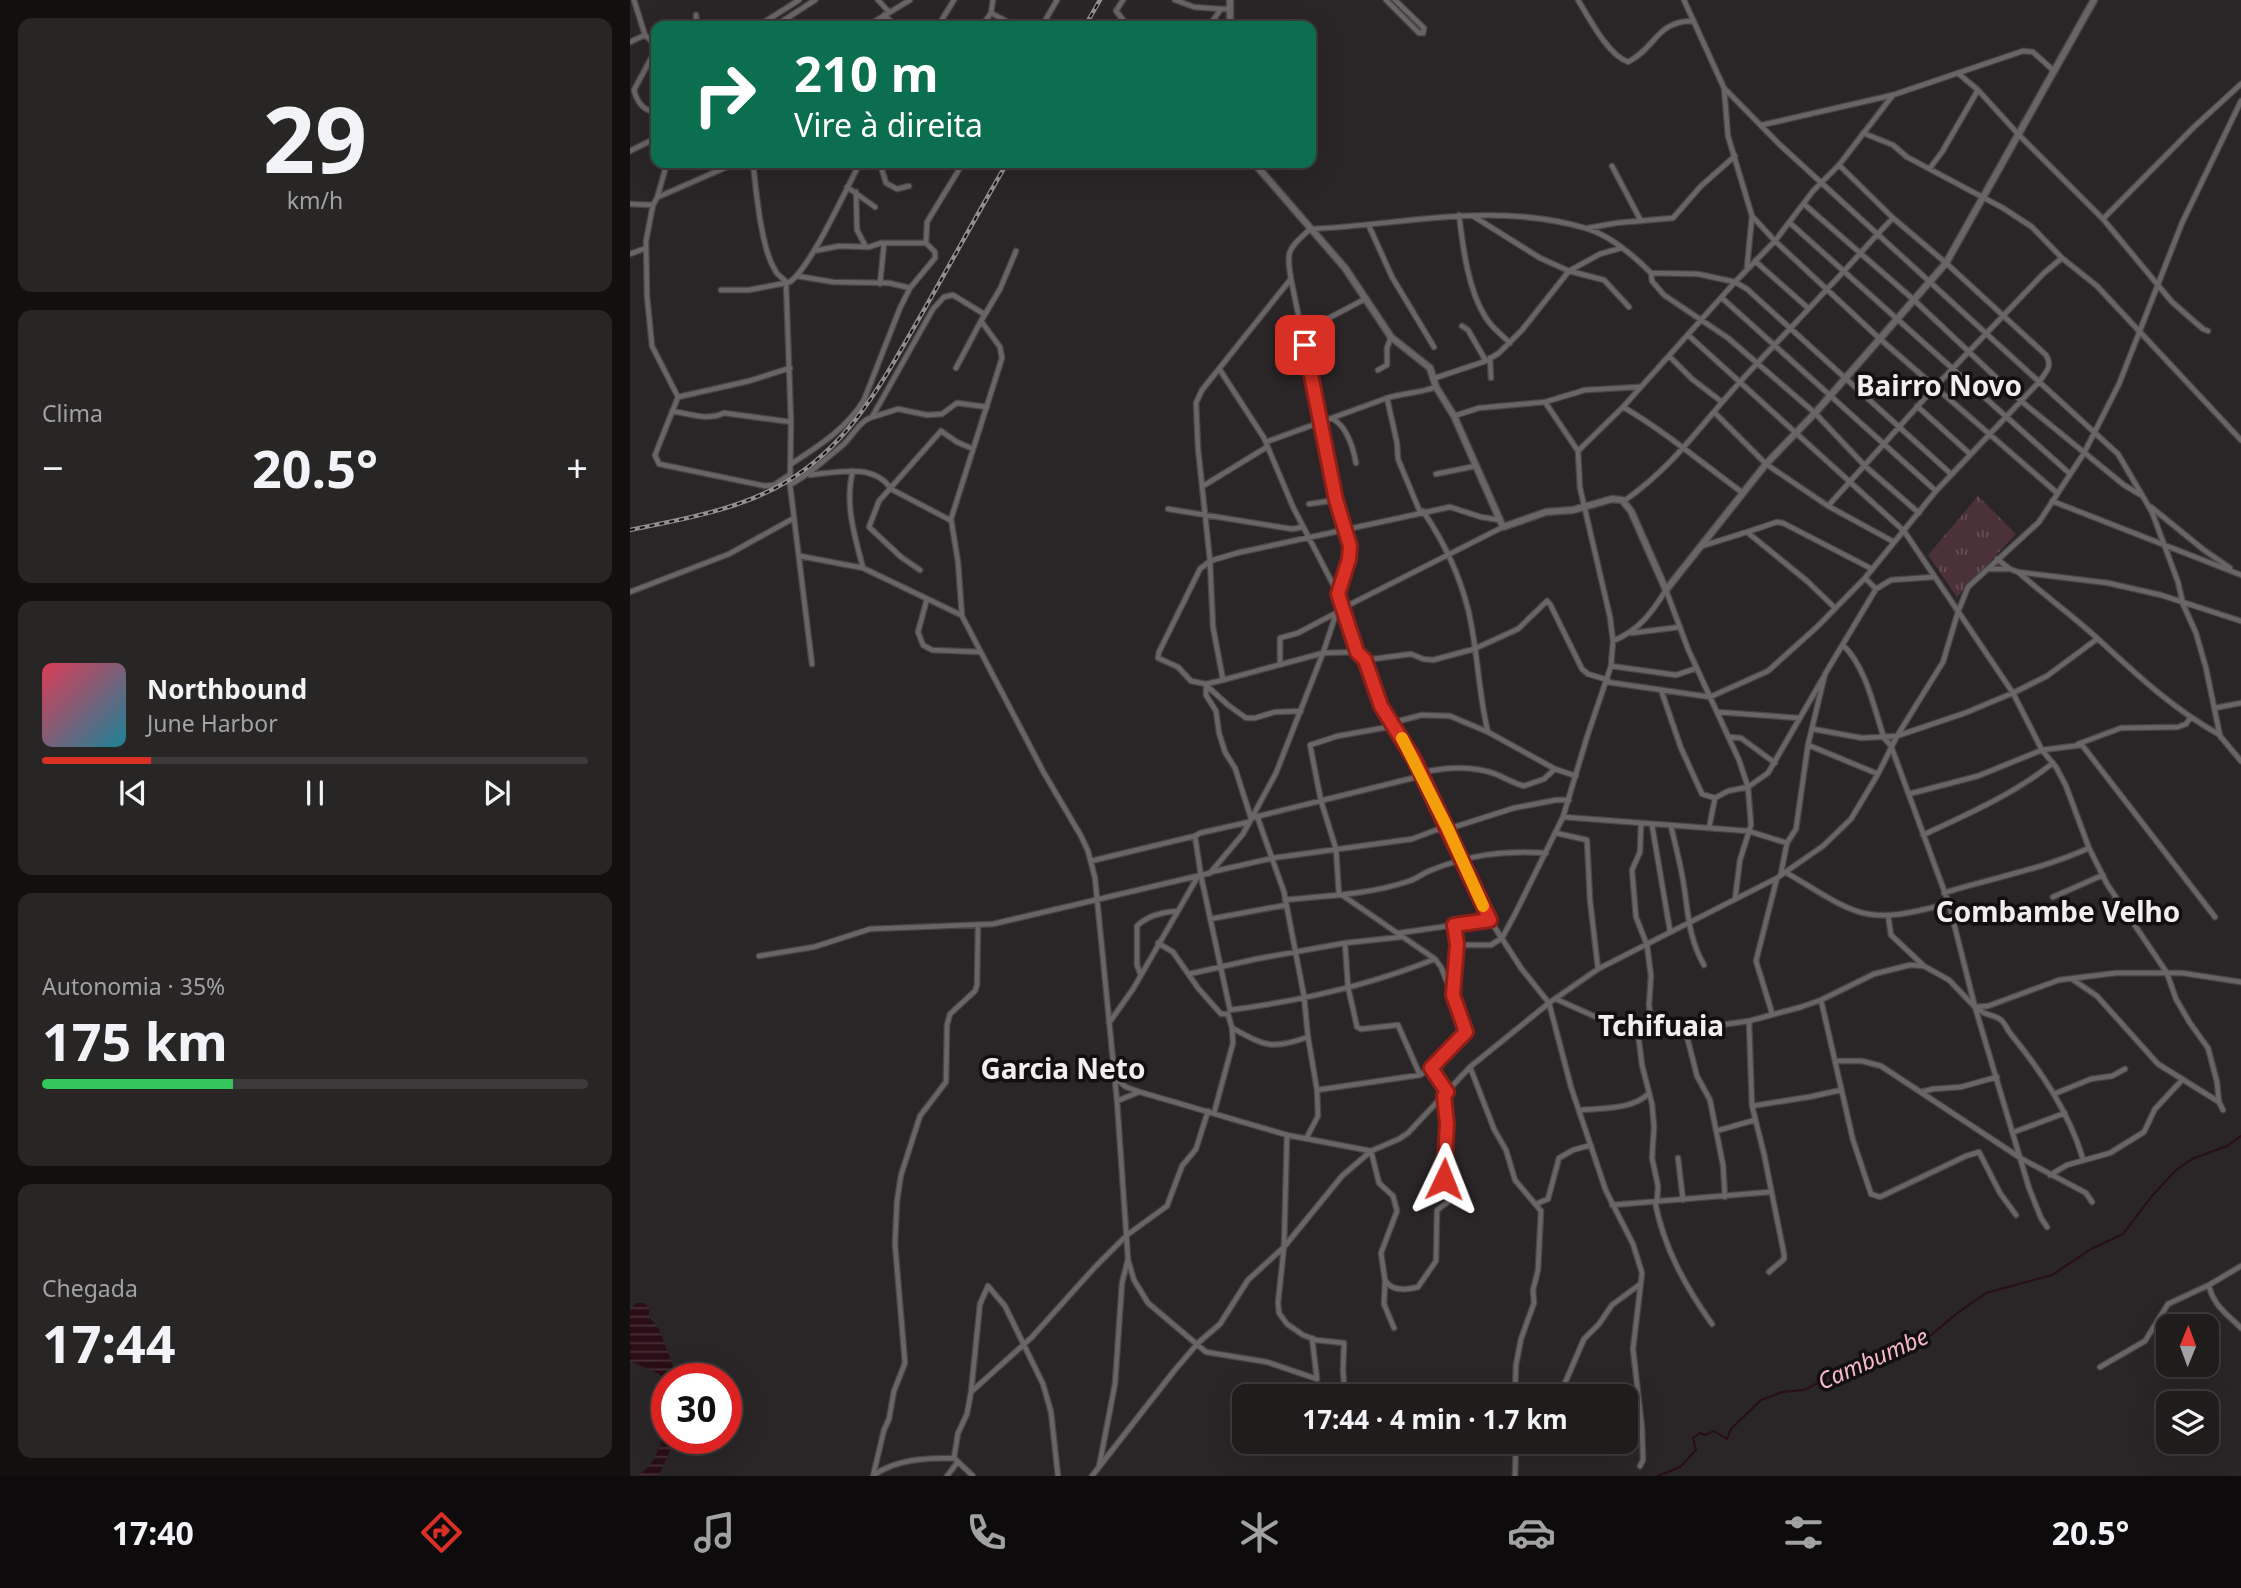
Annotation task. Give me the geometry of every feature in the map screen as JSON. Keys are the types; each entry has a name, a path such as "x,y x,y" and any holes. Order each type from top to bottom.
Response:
{"street":[{"path":"634,0 645,35 651,38"},
{"path":"784,21 816,0"},
{"path":"878,0 893,21"},
{"path":"875,21 898,2 902,6 910,0"},
{"path":"941,21 954,0"},
{"path":"985,21 991,13 993,0"},
{"path":"1045,21 1057,0"},
{"path":"1123,0 1116,9 1124,21"},
{"path":"1175,0 1194,7 1230,9"},
{"path":"1194,7 1195,0"},
{"path":"1230,0 1230,21"},
{"path":"1386,0 1419,33 1423,33 1424,28 1395,0"},
{"path":"1578,0 1603,39 1616,54 1628,62 1653,42 1666,26 1693,21"},
{"path":"1684,0 1724,88 1877,234 2118,454 2148,504 2204,550 2240,574"},
{"path":"1631,633 1653,611 1666,590 1766,464 1815,413 1946,263 2094,0"},
{"path":"766,21 796,1"},
{"path":"1213,21 1221,9"},
{"path":"779,12 780,21"},
{"path":"991,13 1006,21"},
{"path":"695,15 696,21"},
{"path":"630,42 645,35"},
{"path":"1761,125 1893,95 2027,51 2033,52 2054,71"},
{"path":"651,58 634,90 640,105 651,111"},
{"path":"1959,74 1978,90 2018,135 2103,219 2172,302 2208,331"},
{"path":"2103,219 2194,127 2241,85"},
{"path":"1724,88 1725,120 1752,216 1747,268"},
{"path":"1930,168 1978,90"},
{"path":"1577,451 1623,407 1747,268 1775,241 1893,95"},
{"path":"1092,1476 1198,1343 1220,1324 1248,1280 1284,1247 1327,1192 1371,1151 1408,1133 1470,1067 1549,1003 1598,969 1781,874 1838,833 1851,819 1891,746 1943,662 1968,587 2039,522 2056,492 2084,453 2119,384 2182,223 2241,101"},
{"path":"1863,133 1893,145 1908,157 2032,228 2062,258 2097,286 2241,440"},
{"path":"630,151 651,140"},
{"path":"1587,228 1673,218 1707,180 1735,156"},
{"path":"1365,660 1411,654 1433,660 1474,649 1518,629 1547,601 1582,669 1588,674 1608,681 1710,697 1768,671 1818,626 1865,578 1951,474 2039,382 2049,367 2049,360 1839,165"},
{"path":"1612,166 1641,220"},
{"path":"666,168 653,205 646,248 647,296 652,346 678,397"},
{"path":"657,198 725,168"},
{"path":"754,168 759,214 770,256 775,271 786,282 790,368 790,485 812,664"},
{"path":"721,290 748,290 790,282 797,276 857,168"},
{"path":"882,168 886,183 895,188 909,187"},
{"path":"926,243 927,222 960,168"},
{"path":"1258,168 1345,268 1391,337 1430,368 1436,387 1454,416 1502,524"},
{"path":"847,187 875,206"},
{"path":"856,192 857,230 866,247"},
{"path":"630,204 653,205"},
{"path":"1804,204 1914,300 2021,401 2124,485 2142,496"},
{"path":"1470,214 1531,253 1569,271 1604,280 1629,307"},
{"path":"1338,594 1350,552 1336,500 1288,261 1290,249 1310,229 1369,226 1470,214 1515,215 1587,228 1640,260 1651,272 1652,281 1664,295 1728,338 1815,413 1866,466 1902,495 1919,513"},
{"path":"1460,215 1463,245 1479,304 1486,318 1510,343"},
{"path":"1752,216 1880,339 2056,492"},
{"path":"1280,665 1280,638 1298,634 1335,614 1342,607 1450,555 1502,524 1612,499 1624,501 1652,482 1788,328 1893,218"},
{"path":"1790,223 2070,473"},
{"path":"1369,226 1392,277 1434,348"},
{"path":"790,464 840,429 857,411 874,379 892,326 911,288 936,257 926,243 839,246 813,251"},
{"path":"880,284 884,244"},
{"path":"1435,378 1488,360 1510,343 1569,271 1600,254 1622,247"},
{"path":"630,254 646,248"},
{"path":"956,368 1000,289 1016,251"},
{"path":"1828,506 1917,406 2044,273 2062,258"},
{"path":"1755,261 1808,308"},
{"path":"1651,272 1687,273 1735,282 1747,289 1951,474"},
{"path":"797,276 825,281 889,283 911,288"},
{"path":"1223,680 1213,627 1196,403 1202,390 1291,279"},
{"path":"872,417 940,301 947,295 953,295 985,314"},
{"path":"1723,298 1883,446 1936,491"},
{"path":"1301,326 1329,318 1365,299"},
{"path":"981,321 1002,354 951,519 958,562 962,616 1044,773 1081,836 1091,861 1098,901 1117,1101 1128,1259 1134,1280 1148,1303 1211,1354 1267,1362 1317,1379 1312,1338"},
{"path":"1462,326 1468,330 1488,360 1491,378"},
{"path":"1688,335 1904,531 2013,693 2042,750 2066,786 2102,875 2166,973 2190,1023 2208,1048 2223,1110"},
{"path":"1378,370 1387,365 1387,348 1391,337"},
{"path":"1669,356 1692,379 1722,402"},
{"path":"678,397 749,381 790,368"},
{"path":"1220,370 1267,445 1308,538 1338,594 1357,652 1365,660 1381,706 1414,759 1490,920 1521,968 1549,1003 1591,1145 1612,1205 1633,1244 1642,1273 1633,1349 1642,1428 1643,1460 1640,1466"},
{"path":"1203,486 1267,445 1320,421 1402,393 1423,392 1436,387"},
{"path":"1454,416 1479,408 1545,402 1585,390 1640,387"},
{"path":"678,397 655,455 659,464 765,486 774,485 790,475"},
{"path":"1387,398 1398,459 1422,511 1450,555 1469,611 1488,733"},
{"path":"1457,944 1486,947 1502,938 1563,817 1611,666 1613,641 1610,617 1585,506 1577,451 1545,402"},
{"path":"790,485 808,475 867,418 898,409 927,415 942,414 957,403 987,407"},
{"path":"1917,406 1970,454"},
{"path":"1623,407 1671,438 1683,450 1743,493"},
{"path":"672,411 703,417 715,418 724,413 791,422"},
{"path":"1714,412 1766,464 1828,506 1895,542"},
{"path":"1332,418 1338,422 1350,442 1356,463"},
{"path":"920,570 901,557 869,527 879,501 941,431 973,449"},
{"path":"1437,474 1476,466"},
{"path":"853,471 851,518 863,568"},
{"path":"808,475 869,472 891,488 951,519"},
{"path":"1309,504 1336,500"},
{"path":"1624,501 1666,590 1748,787 1752,819 1740,860 1734,900"},
{"path":"2052,501 2240,574"},
{"path":"2148,504 2199,645 2220,736"},
{"path":"1357,652 1323,653 1206,684 1192,681 1175,665 1160,660 1158,655 1200,569 1210,561 1422,511 1452,507 1502,524"},
{"path":"1167,509 1292,529 1303,527"},
{"path":"630,592 729,554 794,518"},
{"path":"1701,547 1777,522 1872,569"},
{"path":"1747,532 1834,607"},
{"path":"800,556 863,568 962,616"},
{"path":"1997,559 2018,572 2108,583 2161,595 2241,621"},
{"path":"1990,569 2010,569"},
{"path":"2018,572 2142,681 2161,692 2173,706 2220,736 2241,761"},
{"path":"1661,690 1681,748 1702,794 1715,798 1728,791 1748,787 1764,777 1775,763 1876,589 1891,580 1934,577"},
{"path":"1865,578 1876,589"},
{"path":"927,599 918,632 923,645 932,650 980,652"},
{"path":"1210,873 1253,819 1276,773 1323,653 1335,614"},
{"path":"1613,641 1631,633 1680,627"},
{"path":"1813,729 1842,736 1897,736 2013,693 2047,676 2097,639"},
{"path":"1843,645 1859,669 1884,738 1891,746 1949,904 2029,1188 2047,1227"},
{"path":"1611,666 1675,675 1697,667"},
{"path":"1772,1013 1756,961 1787,843 1794,836 1797,824 1808,745 1825,674"},
{"path":"1206,684 1228,705 1247,718 1275,712 1301,711"},
{"path":"1206,684 1206,695 1216,711 1225,752 1235,768 1253,819 1273,858 1286,903 1304,996 1317,1090 1317,1121 1307,1138"},
{"path":"2214,709 2241,703"},
{"path":"1717,712 1799,718"},
{"path":"1317,1090 1420,1075 1431,1068 1466,1032 1453,995 1435,959 1341,895 1336,849 1321,801 1310,745 1422,715 1444,715 1488,733 1555,769 1577,776"},
{"path":"1909,794 1978,776 2042,750 2077,745 2121,728 2178,727 2186,724 2190,717"},
{"path":"1729,737 1741,738 1775,763"},
{"path":"1808,745 1878,774"},
{"path":"2077,745 2085,747 2216,917"},
{"path":"1923,835 1980,809 2034,778 2053,763"},
{"path":"1091,861 1444,769 1473,768 1524,786 1544,779 1555,769"},
{"path":"1709,828 1715,798"},
{"path":"759,956 814,947 870,929 978,926 1098,901 1273,858 1412,839 1514,808 1569,800"},
{"path":"1563,817 1748,831 1787,843"},
{"path":"1641,824 1640,852 1632,870 1636,917 1647,945 1651,976 1649,1005 1652,1028"},
{"path":"1652,825 1670,931"},
{"path":"1671,826 1695,950 1704,965"},
{"path":"1556,833 1587,840 1590,900 1598,969"},
{"path":"971,1392 1024,1345 1094,1267 1127,1235 1170,1202 1182,1166 1196,1149 1211,1112 1233,1044 1221,967 1200,876 1195,836"},
{"path":"1944,894 2039,867 2089,848"},
{"path":"1210,919 1409,881 1461,860 1510,851 1546,853"},
{"path":"1781,874 1850,909 1868,914 1888,915 1949,904"},
{"path":"2053,897 2102,875"},
{"path":"1109,1023 1200,876"},
{"path":"1140,974 1137,926 1166,912 1177,911"},
{"path":"1888,915 1891,935 1924,966 1950,980 1984,1014 2001,1020 2036,1065 2054,1094 2077,1137 2083,1159"},
{"path":"1189,974 1345,943 1490,920"},
{"path":"1453,995 1457,944 1454,925"},
{"path":"873,1476 894,1391 905,1363 895,1244 901,1175 920,1116 946,1082 947,1025 950,1014 975,991 977,985 978,926"},
{"path":"1158,943 1173,952 1198,988 1221,1014 1390,976 1435,959"},
{"path":"1345,943 1348,986 1357,1027 1361,1030 1398,1025 1420,1075"},
{"path":"1556,999 1600,1020 1665,1030 1749,1021 1821,1000 1885,969 1924,966"},
{"path":"1977,1007 1988,1006 2048,983 2116,973 2166,973 2241,982"},
{"path":"2070,978 2097,996 2152,1058 2182,1080 2220,1102"},
{"path":"1821,1000 1853,1140 1871,1194 1880,1197 1979,1152 2006,1203 2016,1214"},
{"path":"1749,1021 1752,1106 1784,1254 1784,1259 1769,1272"},
{"path":"1637,1025 1654,1127 1652,1158 1658,1186 1656,1202 1661,1232 1692,1296 1712,1324"},
{"path":"1232,1028 1269,1045 1286,1045 1308,1037"},
{"path":"1685,1028 1696,1076 1702,1082 1710,1100 1723,1165 1724,1196"},
{"path":"1835,1061 1868,1062 1881,1066 2022,1159 2085,1193 2092,1202"},
{"path":"1470,1067 1494,1129 1504,1143 1515,1180 1536,1204 1542,1218 1534,1303 1521,1339 1515,1384"},
{"path":"1385,1280 1394,1288 1418,1287 1436,1261 1437,1210 1448,1202 1444,1179 1447,1124 1446,1094 1431,1068"},
{"path":"2054,1094 2091,1079 2112,1076 2125,1069"},
{"path":"1114,1076 1126,1087 1140,1092 1287,1135 1371,1151"},
{"path":"1921,1092 1961,1087 1997,1077"},
{"path":"2050,1175 2083,1159 2110,1153 2144,1132 2155,1108 2182,1080"},
{"path":"1752,1106 1841,1090"},
{"path":"1117,1101 1140,1092"},
{"path":"1579,1110 1612,1108 1633,1103 1649,1092"},
{"path":"2014,1132 2064,1113"},
{"path":"1716,1131 1755,1120"},
{"path":"1287,1135 1279,1312 1293,1329 1312,1338 1344,1343 1345,1384"},
{"path":"1536,1204 1548,1199 1559,1157 1591,1145"},
{"path":"1371,1151 1379,1183 1393,1196 1397,1211 1381,1253 1385,1280 1384,1304 1394,1328"},
{"path":"1678,1158 1683,1200"},
{"path":"1612,1205 1770,1192"},
{"path":"1099,1466 1115,1384 1122,1283 1128,1259"},
{"path":"2100,1367 2143,1343 2168,1304 2241,1266"},
{"path":"1564,1384 1584,1339 1599,1324 1615,1301 1629,1294 1640,1283"},
{"path":"2208,1285 2220,1308 2241,1328"},
{"path":"947,1476 955,1460 958,1433 967,1414 980,1304 988,1286 1005,1306 1034,1362 1047,1398 1058,1476"},
{"path":"1515,1476 1516,1454"},
{"path":"873,1476 888,1467 910,1461 955,1460 973,1476"}],"green space":[{"path":"1978,496 2016,534 1957,597 1928,555"}],"shaded area":[{"path":"637,1303 649,1307 649,1317 659,1329 672,1363 651,1363 651,1370 630,1361 630,1308"},
{"path":"656,1454 668,1454 660,1473 656,1476 638,1476 651,1463"}],"waterway":[{"name":"Cambumbe","path":"1658,1476 1680,1467 1696,1450 1693,1438 1700,1433 1705,1435 1714,1431 1727,1439 1731,1429 1761,1400 1782,1392 1804,1390 1869,1357 1924,1341 1986,1293 2052,1275 2091,1249 2123,1234 2176,1170 2192,1159 2227,1146 2241,1136"}],"railway":[{"path":"1088,21 1100,0"},
{"path":"630,530 730,507 749,500 786,482 827,451 860,414 888,373 1004,168"}],"slow traffic":[{"path":"1402,738 1483,906"}],"district":[{"name":"Bairro Novo","path":"1939,386"},
{"name":"Combambe Velho","path":"2058,912"},
{"name":"Tchifuaia","path":"1661,1026"},
{"name":"Garcia Neto","path":"1063,1069"}],"route":[{"path":"1305,345 1336,500 1350,546 1349,559 1338,594 1357,652 1365,660 1381,706 1414,759 1490,920 1454,925 1457,944 1453,995 1466,1032 1431,1068 1447,1092 1444,1096 1447,1124 1444,1179"}]}
